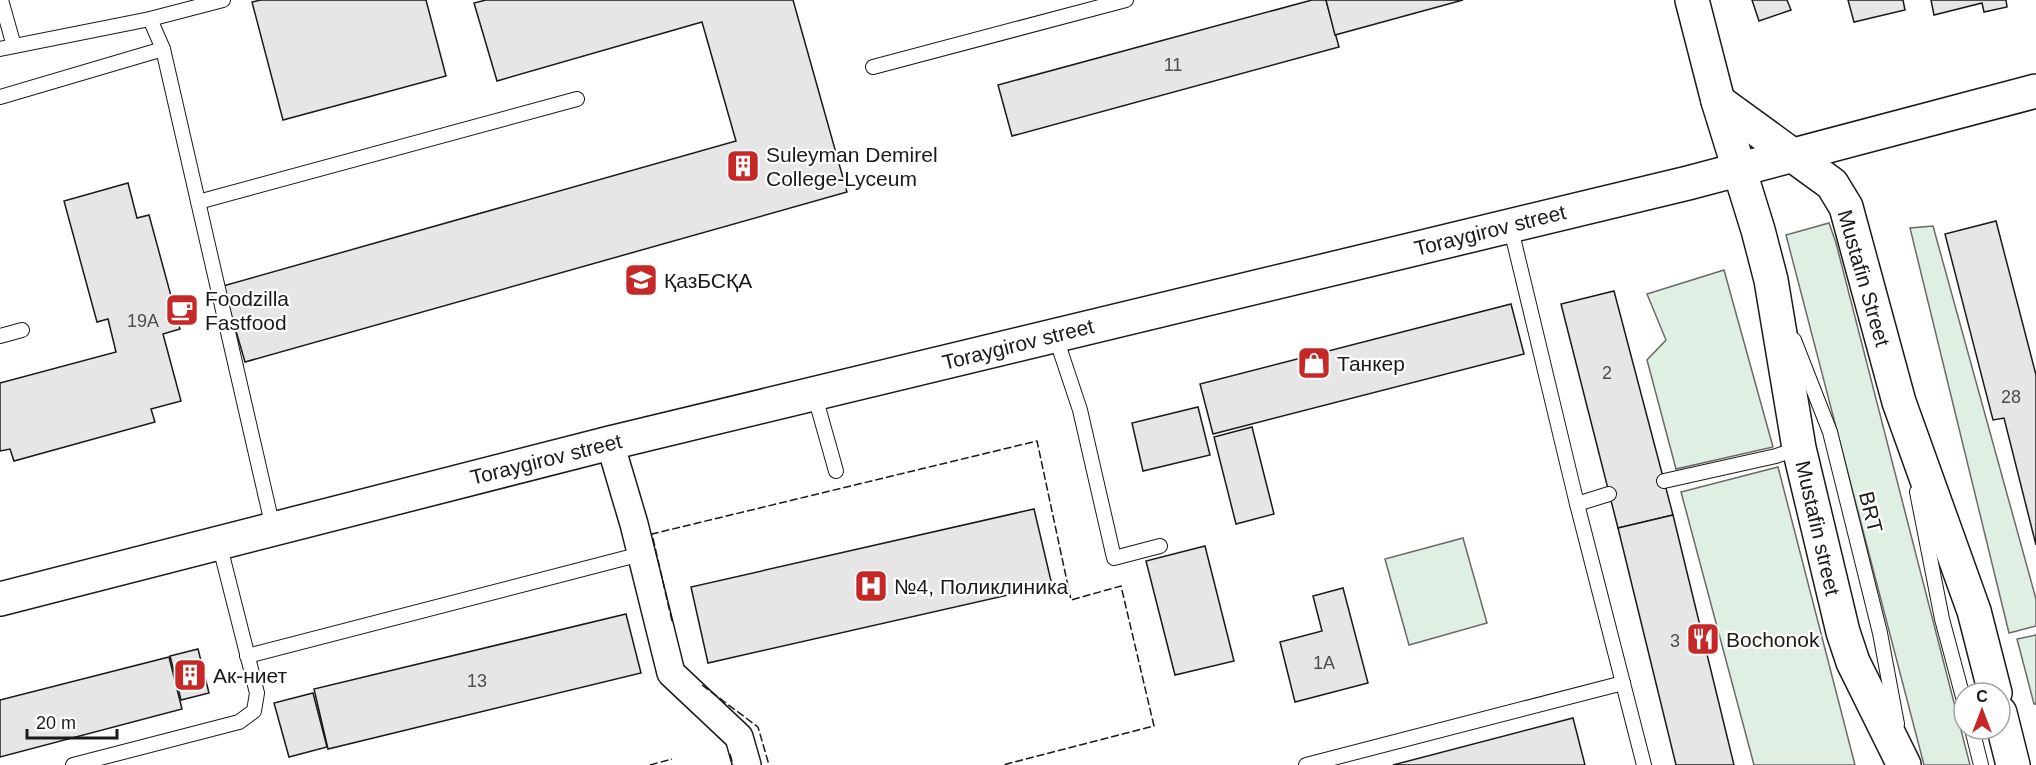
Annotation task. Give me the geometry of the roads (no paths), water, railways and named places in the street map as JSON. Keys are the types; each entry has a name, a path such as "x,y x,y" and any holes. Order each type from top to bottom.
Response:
{"street":[{"path":"1692,0 1718,100 1771,280"},
{"name":"Toraygirov street","path":"0,599 610,443 1739,170 2036,91"},
{"name":"Mustafin Street","path":"1718,100 1832,184 1846,207 1899,402"},
{"name":"Mustafin street","path":"1771,280 1799,448 1843,632 1853,662 1904,764"},
{"path":"1899,402 1974,611 1992,681"},
{"path":"610,443 671,673 739,737 747,765"},
{"path":"2007,741 2013,765"}],"lane":[{"path":"0,0 7,48 150,20 223,0"},
{"path":"873,67 1126,0"},
{"path":"150,20 163,49 273,528"},
{"path":"0,97 163,49"},
{"path":"198,202 577,99"},
{"path":"1510,225 1577,504 1644,765"},
{"name":"BRT","path":"1771,280 1830,432 1880,633 1904,764"},
{"path":"0,336 22,330"},
{"path":"1055,335 1080,410 1114,558 1160,546"},
{"path":"814,393 836,471"},
{"path":"1899,402 1942,619 1959,681"},
{"path":"1664,481 1776,456 1799,448"},
{"path":"1577,504 1609,494"},
{"path":"73,765 97,762 239,722 254,711 257,693 219,543"},
{"path":"247,656 641,554"},
{"path":"1306,765 1623,683"},
{"path":"1975,741 1982,765"}],"place":[{"name":"Suleyman Demirel College-Lyceum","path":"743,166"},
{"name":"ҚазБСҚА","path":"641,280"},
{"name":"Foodzilla Fastfood","path":"182,310"},
{"name":"Танкер","path":"1314,363"},
{"name":"№4, Поликлиника","path":"871,586"},
{"name":"Bochonok","path":"1703,639"},
{"name":"Ак-ниет","path":"190,675"}]}
